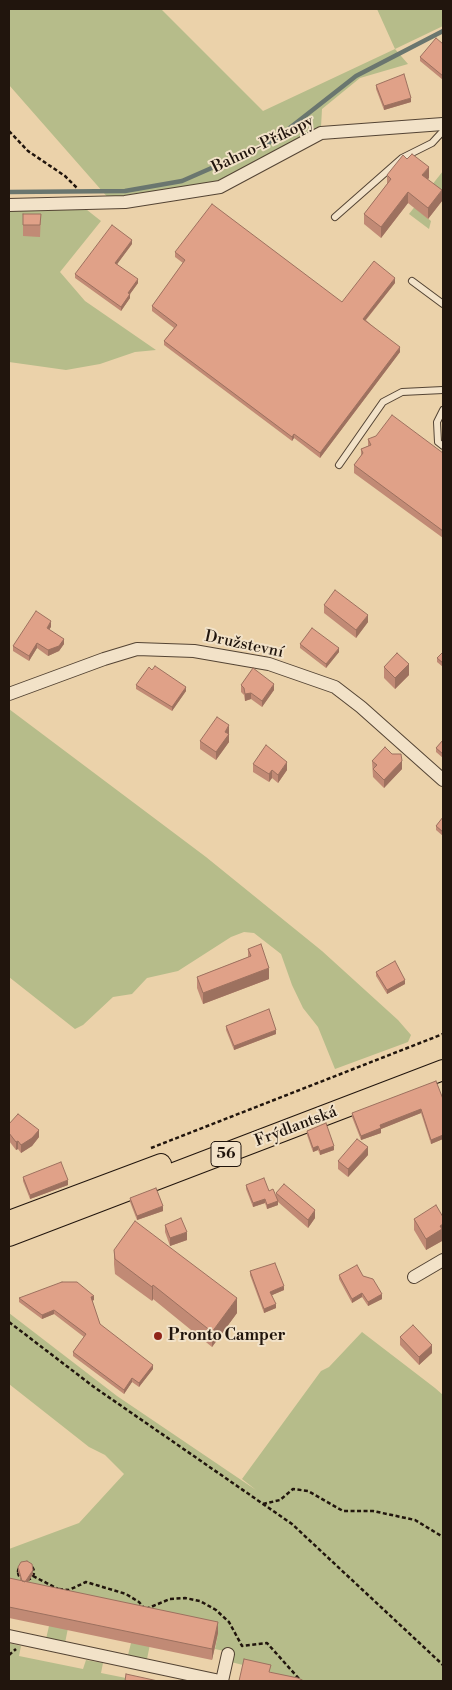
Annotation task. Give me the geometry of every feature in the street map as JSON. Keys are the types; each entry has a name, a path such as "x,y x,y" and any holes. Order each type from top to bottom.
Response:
{"main road":[{"name":"Frýdlantská","path":"11,1234 443,1056"},
{"name":"Frýdlantská","path":"11,1234 443,1070"}],"street":[{"name":"Bahno-Příkopy","path":"9,205 125,202 220,187 321,133 443,124"},
{"name":"Družstevní","path":"9,694 104,659 137,649 194,651 269,664 335,687 361,707 443,780"},
{"path":"414,1277 443,1260"},
{"path":"9,1636 221,1681 228,1654"}],"lane":[{"path":"335,216 402,158 432,143 443,131"},
{"path":"412,281 443,304"},
{"path":"338,465 383,402 402,392 443,390"},
{"path":"443,410 437,422 438,442 443,446"}],"path":[{"path":"9,131 28,151 66,176 91,204"},
{"path":"143,1151 443,1034"},
{"path":"9,1322 94,1387 292,1524 443,1665"},
{"path":"262,1504 280,1500 293,1489 308,1492 343,1511 373,1511 414,1520 443,1537"},
{"path":"23,1564 30,1565 34,1571 33,1576 29,1580 22,1580 18,1570 23,1564"},
{"path":"33,1576 59,1589 69,1590 86,1582 126,1594 139,1602 145,1609 146,1615"},
{"path":"59,1589 62,1598"},
{"path":"145,1609 170,1599 184,1598 200,1601 216,1610 229,1622 242,1646 267,1643 301,1681"}],"green space":[{"path":"9,9 161,9 263,111 395,49 408,64 360,78 322,109 321,127 217,181 110,200 9,85"},
{"path":"377,9 443,9 443,26 395,49"},
{"path":"443,171 443,200 419,211 431,221 429,229 409,214"},
{"path":"82,206 101,221 60,272 85,301 156,350 135,352 100,364 66,370 9,362 9,208"},
{"path":"9,709 206,857 322,951 398,1020 411,1035 408,1042 335,1069 318,1027 303,1008 292,985 281,954 254,933 244,932 231,937 178,971 147,978 132,994 113,997 83,1025 75,1029 9,977"},
{"path":"9,1313 117,1396 256,1490 242,1479 321,1371 329,1367 362,1332 435,1388 443,1395 443,1681 269,1681 271,1672 231,1662 233,1653 215,1649 218,1633 155,1620 147,1659 128,1655 131,1643 73,1603 65,1643 46,1639 49,1626 9,1590 9,1549 79,1523 124,1474 105,1455 89,1447 9,1384"},
{"path":"9,1643 21,1646 19,1656 83,1669 86,1660 103,1663 101,1673 141,1681 9,1681"}],"building":[{"path":"436,38 443,44 443,76 420,57"},
{"path":"404,74 411,98 384,106 376,85"},
{"path":"412,154 429,167 422,175 442,190 428,208 408,192 381,227 364,214 391,179 387,175 403,155 407,159"},
{"path":"212,204 342,302 374,261 395,278 363,319 400,347 320,453 294,434 292,437 164,341 177,325 152,306 185,260 175,252"},
{"path":"23,214 41,214 40,225 23,225"},
{"path":"112,225 132,240 115,263 138,279 121,307 75,274"},
{"path":"392,415 443,453 443,531 354,465 363,453 361,449 371,445 368,439 376,436"},
{"path":"335,590 368,615 356,630 324,605"},
{"path":"36,611 51,621 47,628 64,639 59,646 48,650 37,643 29,656 13,646"},
{"path":"312,628 339,648 326,664 300,644"},
{"path":"443,652 443,663 437,658"},
{"path":"397,653 409,664 395,678 384,667"},
{"path":"155,666 186,687 172,707 136,685 149,667 152,670"},
{"path":"253,668 274,684 262,701 251,693 245,694 244,688 241,685"},
{"path":"217,717 229,725 225,732 229,734 216,752 200,741"},
{"path":"443,740 443,754 436,748"},
{"path":"266,745 287,762 278,775 272,770 269,774 253,764"},
{"path":"385,747 392,754 401,754 402,761 384,780 373,769 377,765 372,761"},
{"path":"443,817 443,832 436,826"},
{"path":"261,944 269,968 203,993 197,977 251,956 248,949"},
{"path":"395,961 405,980 387,990 376,972"},
{"path":"269,1009 276,1030 234,1046 226,1026"},
{"path":"436,1081 443,1099 443,1135 431,1140 421,1109 380,1125 381,1128 361,1136 352,1113"},
{"path":"18,1114 39,1130 32,1138 21,1145 9,1133 9,1124"},
{"path":"326,1123 334,1146 320,1151 318,1146 313,1148 307,1131"},
{"path":"357,1139 368,1147 348,1169 338,1161"},
{"path":"61,1162 68,1180 30,1195 23,1177"},
{"path":"264,1178 269,1191 273,1189 278,1201 267,1205 265,1199 253,1203 246,1185"},
{"path":"284,1184 315,1210 308,1220 276,1193"},
{"path":"156,1188 163,1206 137,1216 130,1198"},
{"path":"436,1205 443,1217 443,1224 440,1226 442,1229 426,1239 414,1219"},
{"path":"181,1218 187,1232 170,1238 165,1225"},
{"path":"135,1221 237,1298 212,1332 153,1285 152,1287 115,1259 114,1250"},
{"path":"275,1263 284,1286 270,1292 276,1304 264,1309 250,1271"},
{"path":"357,1265 363,1276 373,1279 382,1294 368,1302 362,1293 352,1299 339,1275"},
{"path":"62,1282 77,1282 94,1296 91,1297 100,1324 153,1365 139,1383 132,1378 124,1390 73,1352 86,1334 54,1310 42,1315 19,1298"},
{"path":"413,1325 432,1345 419,1357 400,1337"},
{"path":"27,1561 32,1564 33,1570 25,1582 22,1581 18,1567 21,1562"},
{"path":"9,1578 218,1622 212,1649 9,1607"},
{"path":"244,1659 271,1665 269,1672 304,1681 239,1681"},
{"path":"126,1674 158,1681 125,1681"}],"waterway":[{"path":"9,192 125,191 182,181 273,141 356,76 443,31"}],"place":[{"name":"Pronto Camper","path":"158,1336"}]}
